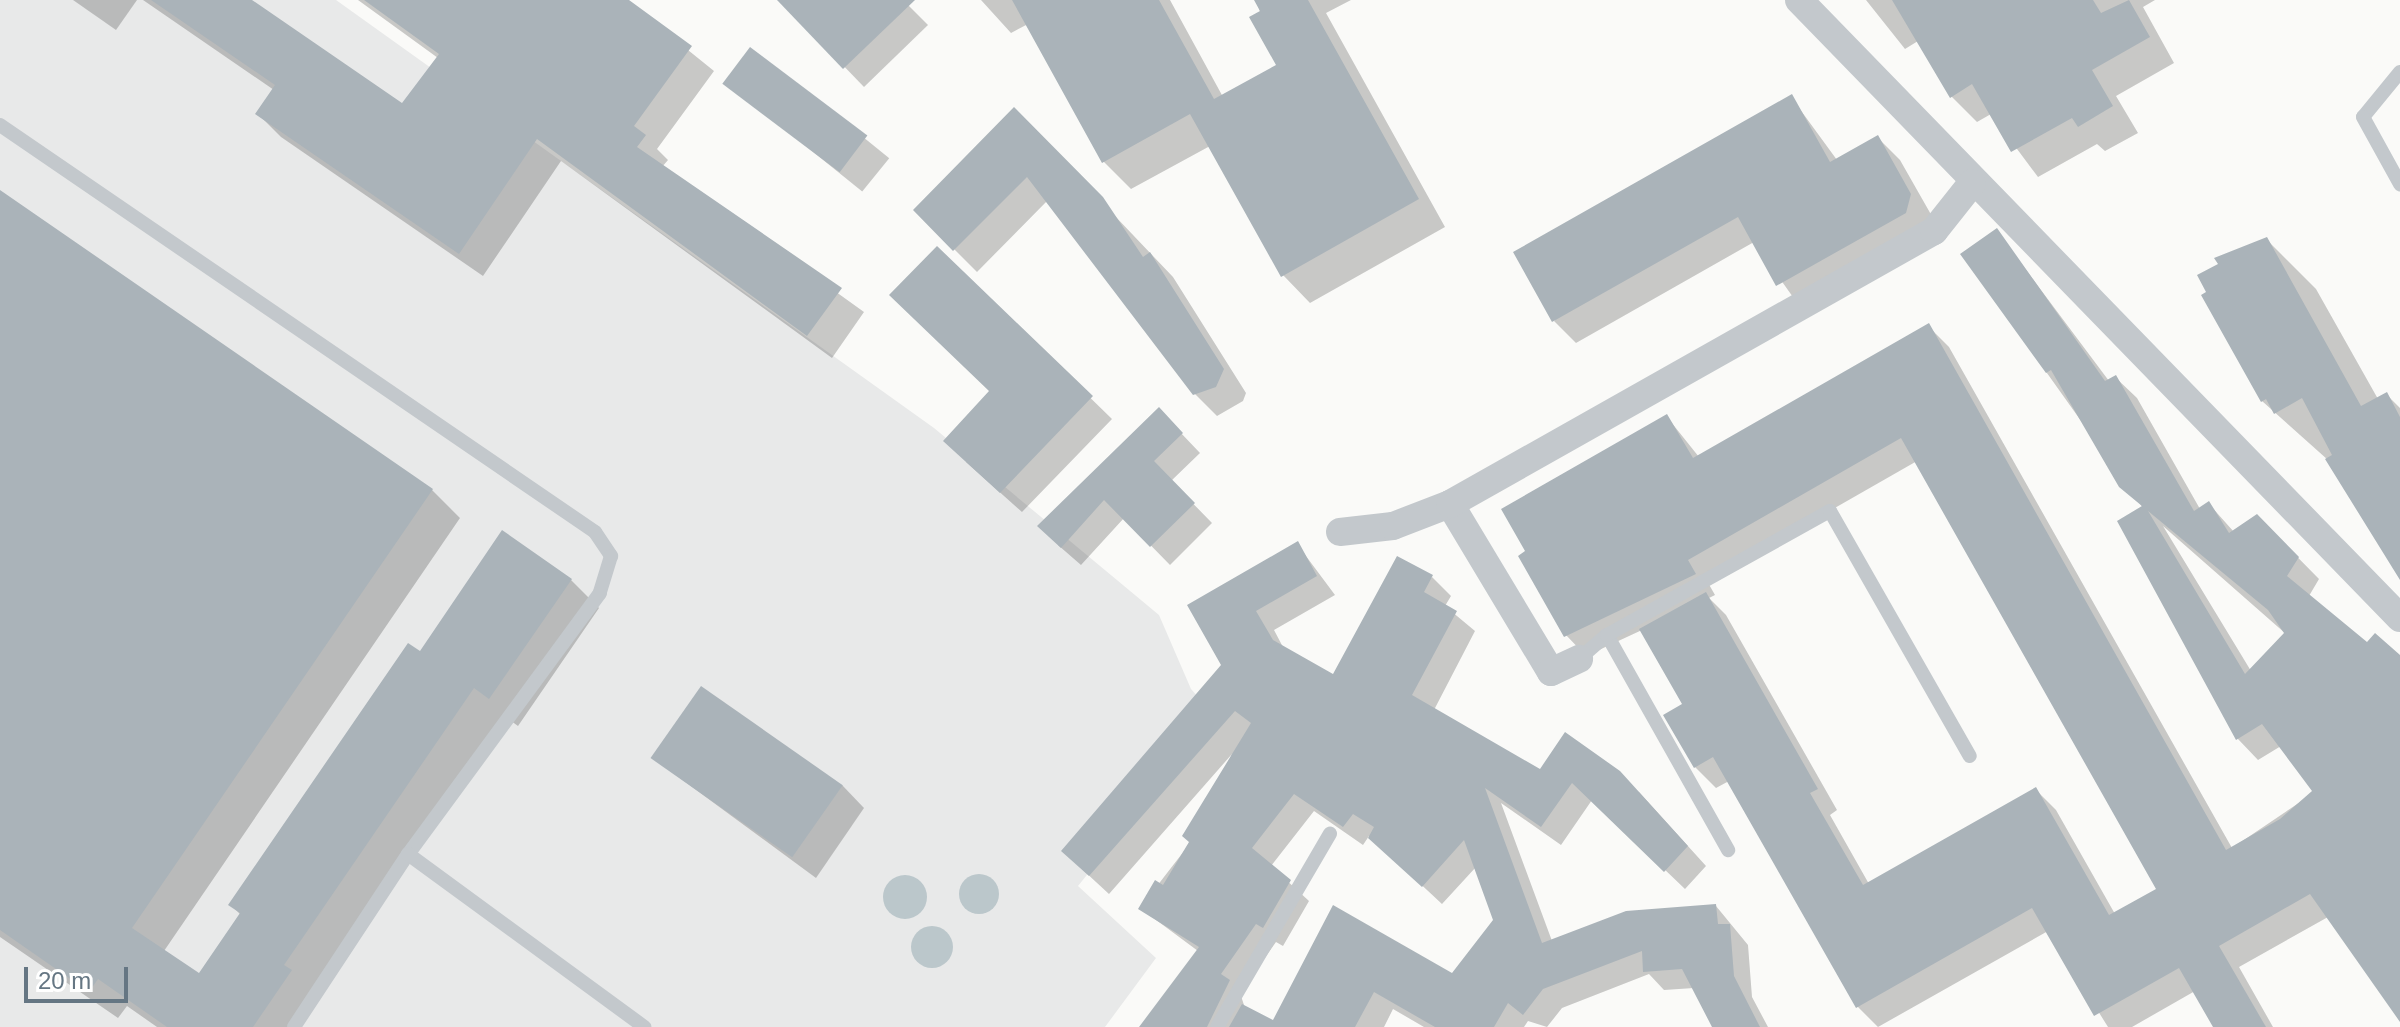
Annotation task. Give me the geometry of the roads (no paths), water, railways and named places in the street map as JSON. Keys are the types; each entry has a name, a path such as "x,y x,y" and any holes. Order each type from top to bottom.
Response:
{"street":[{"path":"1799,0 1972,183 2400,618"},
{"path":"1340,532 1393,526 1450,504 1934,231 1972,183"},
{"path":"1450,504 1551,672 1579,659"}],"lane":[{"path":"2400,72 2363,117 2400,184"},
{"path":"0,125 595,532 611,556 600,593 408,854 294,1027"},
{"path":"1579,659 1607,635 1830,511 1970,756"},
{"path":"1607,635 1728,850"},
{"path":"1217,1027 1330,834"},
{"path":"408,854 644,1027"}]}
